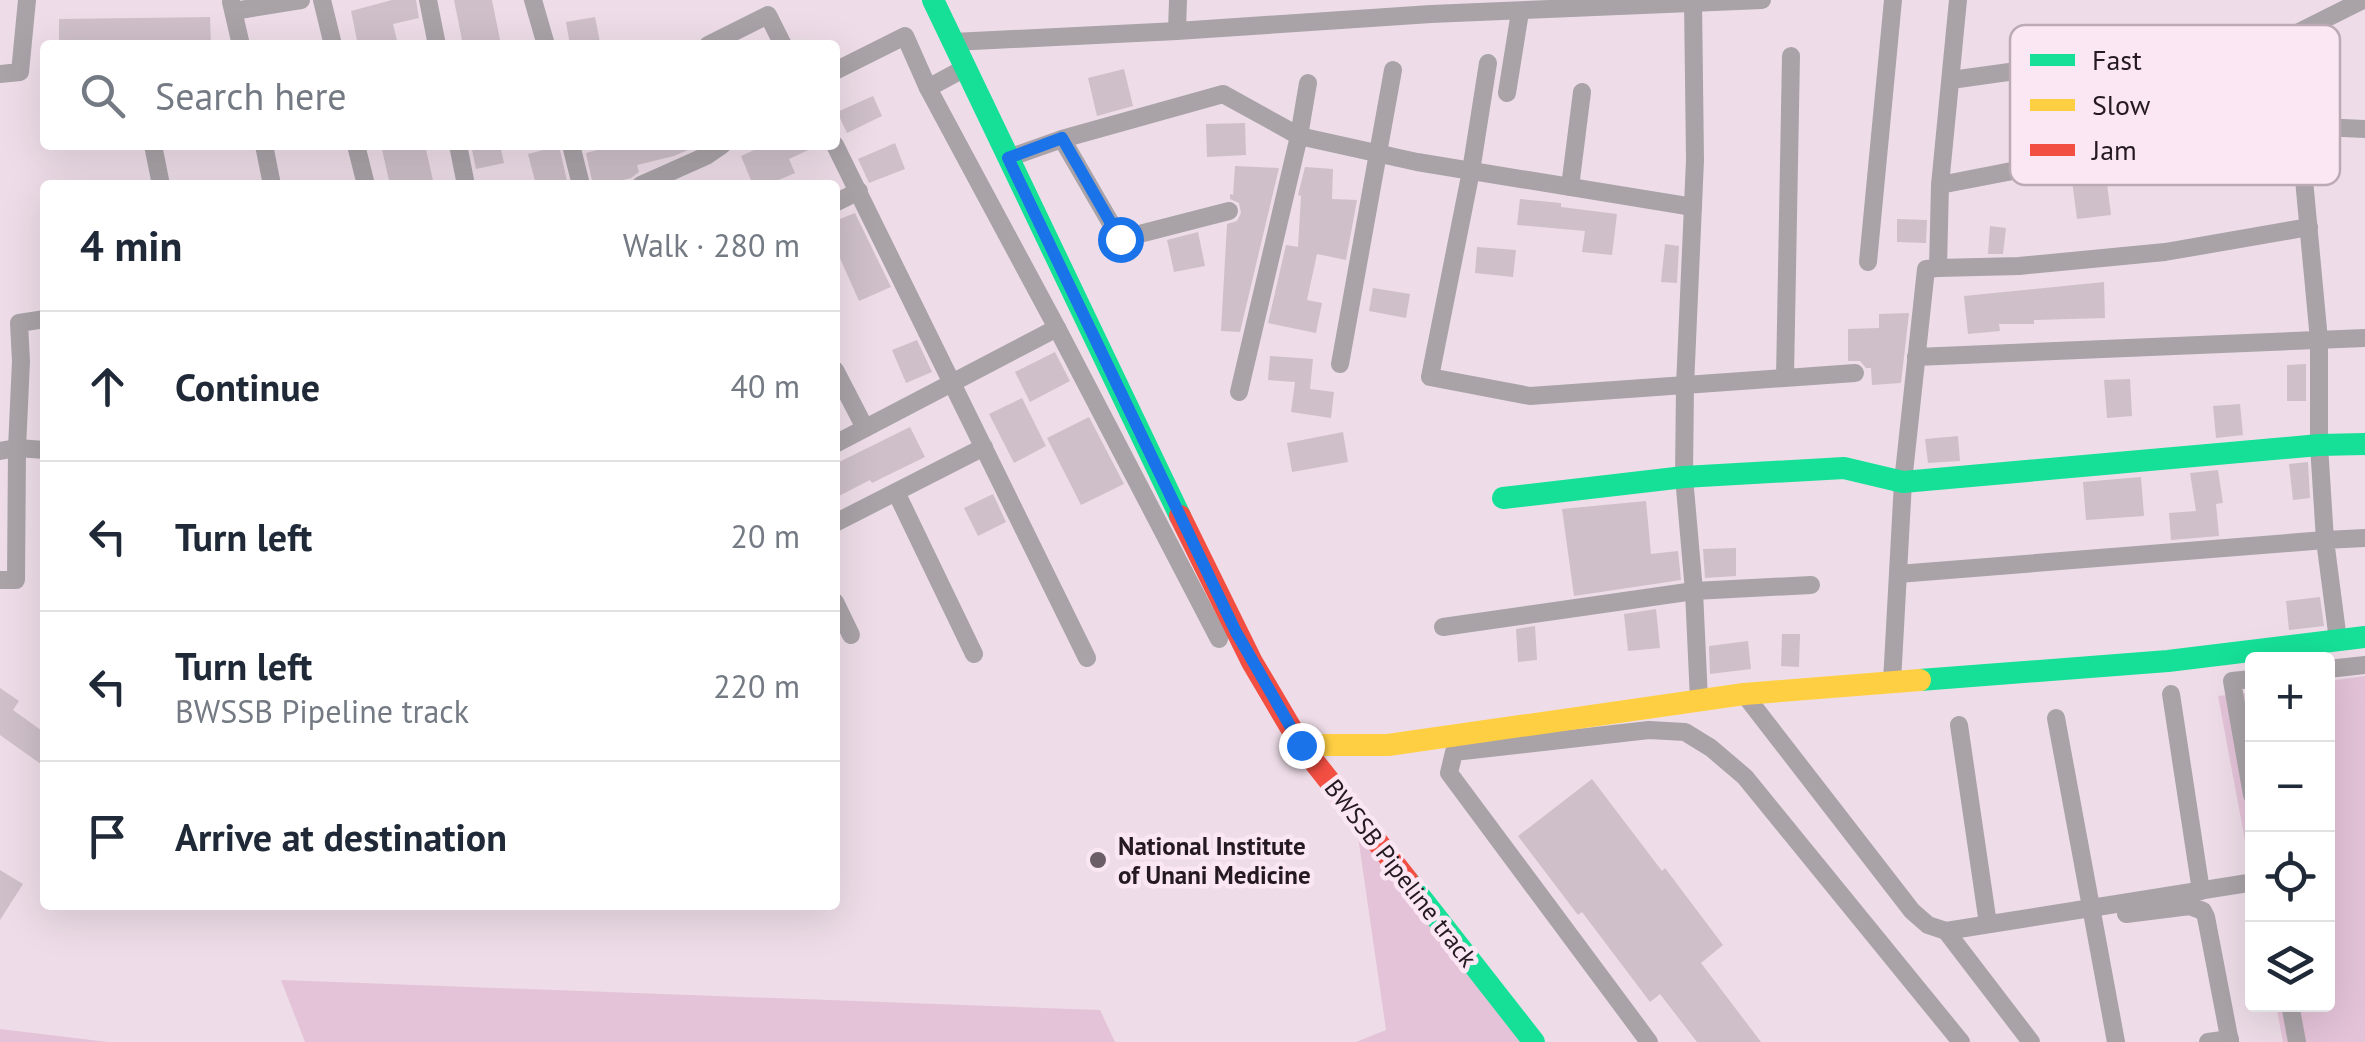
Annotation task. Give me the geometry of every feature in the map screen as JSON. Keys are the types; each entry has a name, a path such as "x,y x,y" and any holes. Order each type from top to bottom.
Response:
{"street":[{"path":"0,74 20,72 27,0"},
{"path":"241,40 232,6 301,0"},
{"path":"322,0 332,40"},
{"path":"428,0 436,40"},
{"path":"533,0 545,40"},
{"name":"BWSSB Pipeline track","path":"932,0 1236,632 1301,745 1534,1042"},
{"path":"1177,31 1178,0"},
{"path":"953,42 1177,31 1431,7 1520,12 1762,0"},
{"path":"1868,262 1893,0"},
{"path":"1938,268 1940,185 1958,0"},
{"path":"2313,25 2363,0"},
{"path":"1693,2 1696,160 1684,477 1699,700"},
{"path":"1507,93 1520,12"},
{"path":"718,40 768,15 780,40"},
{"path":"840,68 906,36 928,88 1218,638"},
{"path":"1785,377 1791,56"},
{"path":"1488,63 1430,376 1530,396 1855,373"},
{"path":"928,88 965,68"},
{"path":"1340,364 1393,70"},
{"path":"1951,80 2010,72"},
{"path":"1240,392 1308,83"},
{"path":"1570,187 1582,92"},
{"path":"1008,158 1062,138 1223,94 1299,136 1471,171 1693,207"},
{"path":"2340,128 2365,129"},
{"path":"1062,138 1120,239 1229,211"},
{"path":"154,150 161,180"},
{"path":"265,150 271,180"},
{"path":"357,150 365,180"},
{"path":"459,150 465,180"},
{"path":"572,150 580,180"},
{"path":"652,180 715,150"},
{"path":"838,150 1087,658"},
{"path":"1940,185 2010,171"},
{"path":"2305,185 2319,340 2319,445 2325,540 2338,640"},
{"path":"840,200 858,190"},
{"path":"1892,682 1903,482 1926,268 2019,266 2166,252 2309,227"},
{"path":"0,580 16,580 8,449 20,362 19,323 40,320"},
{"path":"840,441 1057,328"},
{"path":"1916,357 2365,338"},
{"path":"840,379 866,428"},
{"path":"1503,498 1684,477 1844,468 1903,482 2365,444"},
{"path":"840,520 984,447"},
{"path":"8,449 40,450"},
{"path":"896,492 974,654"},
{"path":"1898,574 2365,538"},
{"path":"1443,627 1694,591 1812,585"},
{"path":"840,612 851,634"},
{"path":"1301,745 1388,745 1744,694 2168,661 2365,637"},
{"path":"2335,669 2365,665"},
{"path":"2245,680 2232,682 2245,755"},
{"path":"1744,694 1912,911 1928,925 1946,931 2245,884"},
{"path":"2171,694 2201,891"},
{"path":"2056,718 2116,1042"},
{"path":"1959,725 1988,924"},
{"path":"1649,1042 1450,773 1454,752 1649,730 1684,732 1711,748 1745,777 1961,1042"},
{"path":"2091,908 2114,914 2190,906 2202,911 2230,1040 2208,1042"},
{"path":"1946,931 2031,1042"},
{"path":"2291,1012 2297,1042"}],"shaded area":[{"path":"2365,676 2365,1042 2283,1042 2277,1012 2335,1012 2335,680"},
{"path":"2245,693 2245,841 2218,696"},
{"path":"1355,816 1537,1042 1356,1042 1386,1030"},
{"path":"281,980 1100,1010 1115,1042 305,1042"},
{"path":"0,1029 108,1042 0,1042"}],"building":[{"path":"392,0 416,0 419,18 393,24 397,40 357,40 351,11"},
{"path":"454,0 492,0 500,40 462,40"},
{"path":"210,17 211,40 59,40 59,19"},
{"path":"595,17 600,40 569,40 566,22"},
{"path":"1124,69 1133,106 1097,116 1088,78"},
{"path":"873,96 882,116 847,133 840,111"},
{"path":"1245,123 1246,155 1207,157 1206,124"},
{"path":"895,143 905,169 869,183 858,159"},
{"path":"382,150 426,150 433,180 389,180"},
{"path":"472,150 501,150 504,163 476,169"},
{"path":"560,150 567,180 535,180 528,154"},
{"path":"688,150 637,165 639,172 623,180 592,180 586,153"},
{"path":"754,150 808,150 789,159 795,173 779,180 751,180 741,156"},
{"path":"1235,166 1279,168 1240,332 1221,331 1227,224 1237,221 1241,213 1239,203 1230,199"},
{"path":"1305,167 1333,169 1332,199 1357,200 1346,260 1317,254 1307,300 1322,303 1316,333 1268,323 1286,245 1298,247 1298,195"},
{"path":"2073,185 2107,185 2111,215 2077,219"},
{"path":"1520,199 1617,214 1612,255 1582,252 1585,231 1517,225"},
{"path":"855,213 891,287 859,301 840,258 840,219"},
{"path":"1897,219 1927,220 1926,243 1897,242"},
{"path":"1990,226 2006,228 2003,254 1988,254"},
{"path":"1198,232 1205,266 1174,272 1167,240"},
{"path":"1665,244 1679,246 1677,283 1661,282"},
{"path":"1477,247 1516,250 1513,277 1475,273"},
{"path":"2104,282 2105,318 1999,324 2000,331 1968,334 1964,296"},
{"path":"1373,288 1410,294 1406,318 1369,311"},
{"path":"1909,313 1901,383 1872,385 1871,368 1860,361 1848,361 1848,329 1879,328 1879,314"},
{"path":"917,340 932,372 906,383 892,350"},
{"path":"1055,352 1070,381 1030,402 1015,372"},
{"path":"1270,356 1313,359 1310,389 1334,392 1331,418 1291,412 1295,382 1268,380"},
{"path":"2306,364 2306,401 2287,401 2287,365"},
{"path":"2130,379 2132,416 2107,418 2104,380"},
{"path":"1022,398 1046,446 1014,463 989,414"},
{"path":"2240,404 2243,435 2216,438 2213,406"},
{"path":"1089,417 1124,484 1081,505 1047,438"},
{"path":"910,427 925,457 840,495 840,462"},
{"path":"1343,432 1348,462 1292,472 1287,443"},
{"path":"1958,436 1960,461 1928,463 1925,439"},
{"path":"2308,462 2310,498 2293,500 2289,464"},
{"path":"2218,470 2223,503 2216,504 2219,536 2171,540 2169,513 2196,511 2190,473"},
{"path":"2141,477 2144,516 2086,520 2083,482"},
{"path":"993,494 1006,522 978,536 964,508"},
{"path":"1646,501 1651,554 1678,551 1681,580 1574,596 1562,509"},
{"path":"1736,548 1736,576 1705,578 1703,549"},
{"path":"2320,597 2324,626 2289,630 2286,601"},
{"path":"1656,609 1660,648 1628,651 1624,614"},
{"path":"1535,626 1537,660 1518,662 1516,629"},
{"path":"1782,634 1800,634 1799,667 1781,666"},
{"path":"1748,641 1751,669 1710,674 1709,646"},
{"path":"0,688 19,701 13,710 40,729 40,763 0,735"},
{"path":"1592,779 1723,945 1701,963 1761,1042 1697,1042 1660,994 1650,1002 1518,836"},
{"path":"0,870 23,884 0,920"}],"traffic: fast":[{"path":"933,0 1180,516"},
{"path":"1503,498 1684,477 1844,468 1903,482 2365,444"},
{"path":"1920,680 2168,661 2365,637"},
{"path":"1408,881 1534,1042"}],"traffic: slow":[{"path":"1301,745 1388,745 1744,694 1920,680"}],"traffic: jam":[{"path":"1180,516 1252,662 1301,745 1408,881"}],"place":[{"name":"National Institute of Unani Medicine","path":"1098,860"}],"route":[{"path":"1120,239 1062,138 1008,158 1236,632 1301,745"}]}
